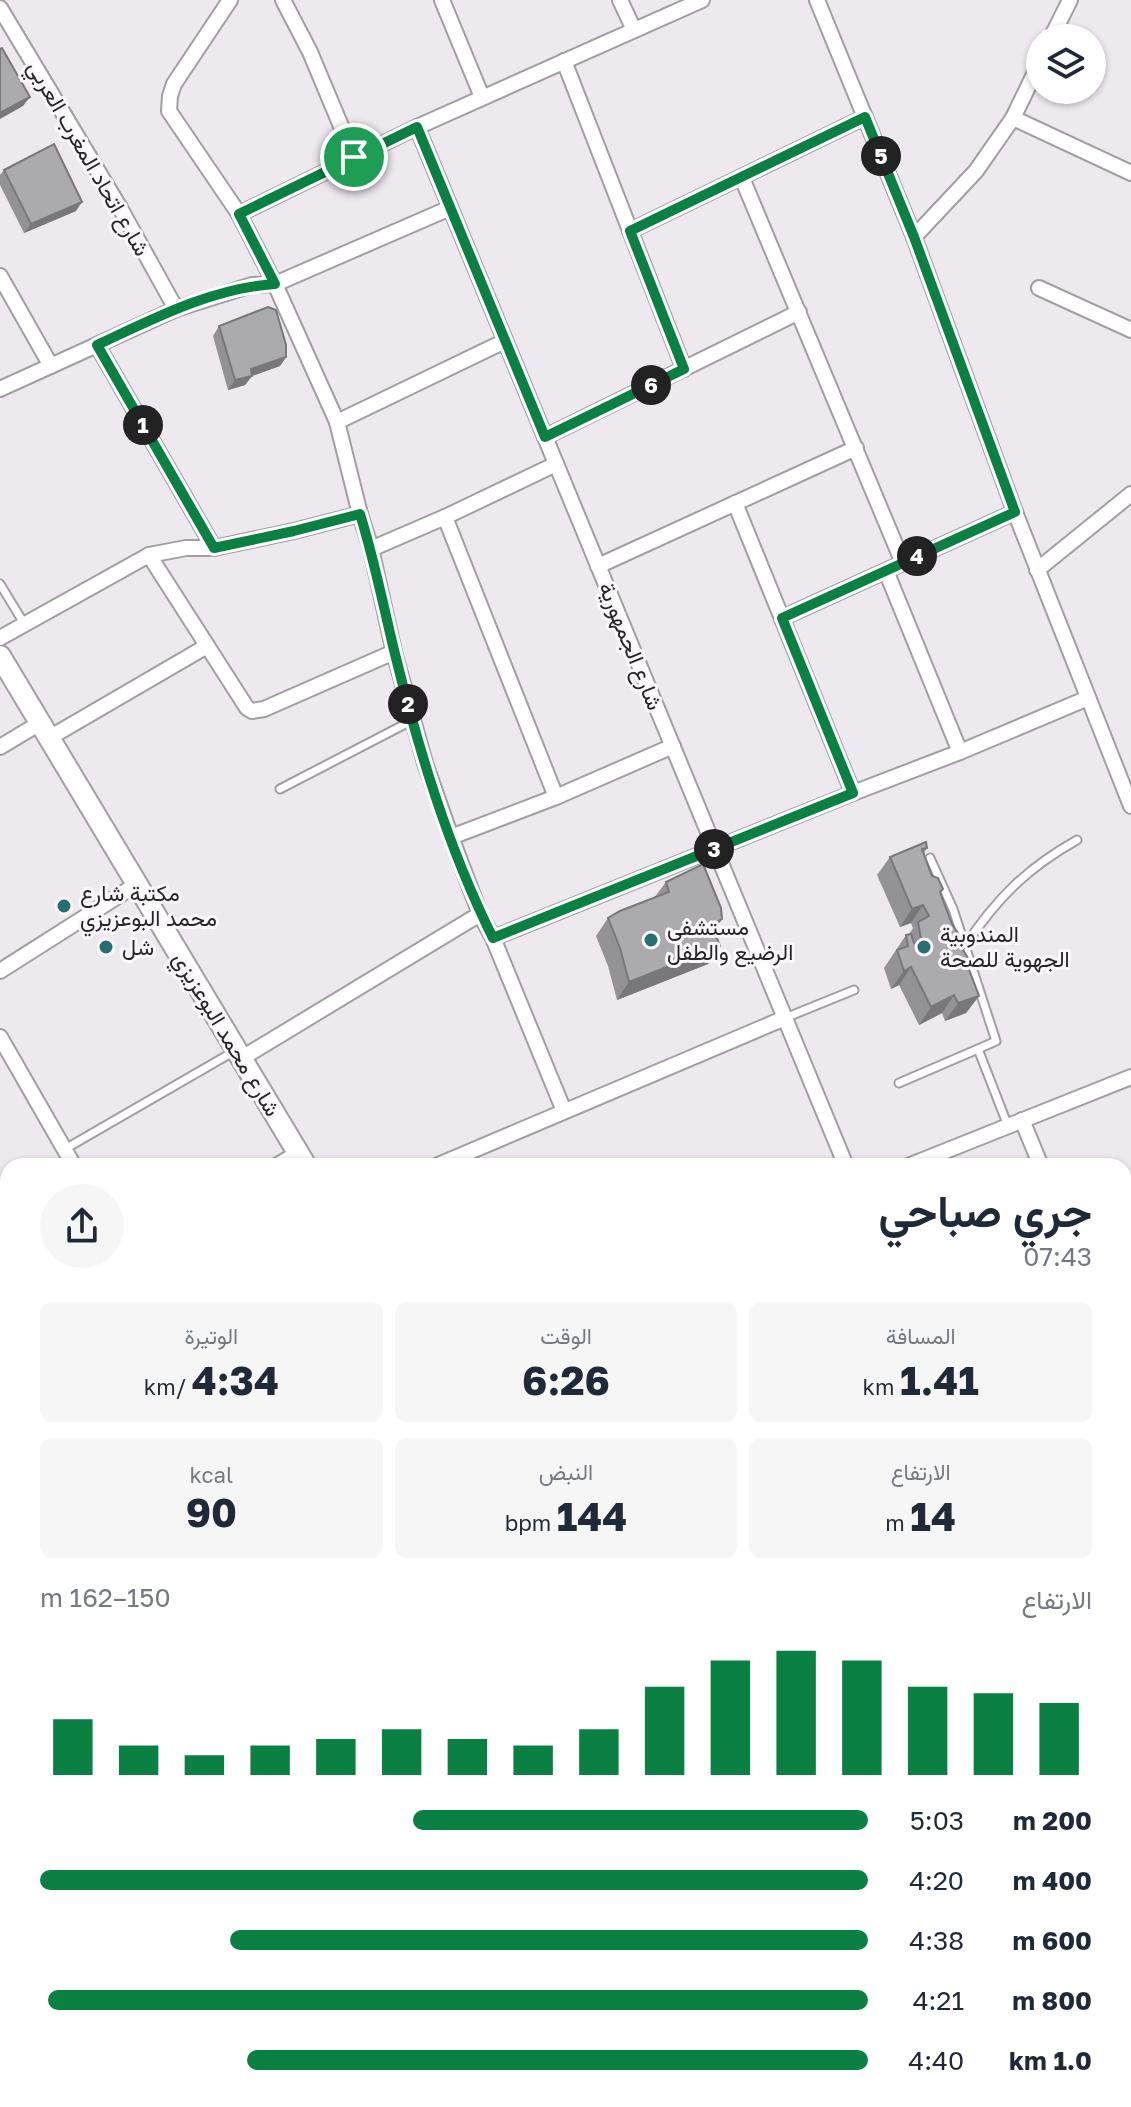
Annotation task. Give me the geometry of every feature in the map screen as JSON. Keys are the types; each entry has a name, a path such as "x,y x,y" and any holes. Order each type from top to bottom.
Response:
{"main road":[{"name":"شارع محمد البوعزيزي","path":"0,656 301,1158"}],"street":[{"path":"230,0 174,84 169,111 239,214 275,284 337,422 425,763 480,914 493,938 564,1111"},
{"path":"283,0 310,52 354,157"},
{"path":"442,0 482,97"},
{"path":"620,0 634,30"},
{"path":"239,214 417,127 702,0"},
{"path":"817,0 914,237 1037,570 1131,806"},
{"path":"1058,24 1070,0"},
{"name":"شارع اتحاد المغرب العربي","path":"0,8 120,208 176,309"},
{"path":"564,61 684,369"},
{"path":"914,237 976,171 1013,118 1026,91"},
{"path":"630,231 865,117"},
{"path":"1013,118 1131,173"},
{"name":"شارع الجمهورية","path":"417,127 843,1158"},
{"path":"742,178 903,563"},
{"path":"0,389 176,309 252,285 275,284 450,208"},
{"path":"0,276 51,366"},
{"path":"1039,288 1131,330"},
{"path":"545,437 799,312"},
{"path":"337,422 505,341"},
{"path":"97,345 214,548"},
{"path":"598,566 856,448"},
{"path":"371,549 556,464"},
{"path":"1037,570 1131,494"},
{"path":"735,503 853,793"},
{"path":"782,618 1015,512"},
{"path":"0,638 149,555 186,548 214,548 360,514"},
{"path":"445,517 556,797"},
{"path":"149,555 247,708 252,711 271,706 394,652"},
{"path":"886,571 960,752"},
{"path":"0,747 44,730 207,646"},
{"path":"493,938 1088,698"},
{"path":"451,837 556,797 673,746"},
{"path":"0,971 137,884"},
{"path":"239,1054 480,914"},
{"path":"455,1158 785,1018"},
{"path":"1,1041 70,1158"},
{"path":"928,1158 1131,1077"},
{"path":"1022,1120 1038,1158"}],"lane":[{"path":"0,584 25,625"},
{"path":"280,789 413,720"},
{"path":"965,946 985,916 1015,884 1077,840"},
{"path":"899,1083 996,1041 953,909 930,858"},
{"path":"785,1018 854,990"},
{"path":"978,1049 1008,1126"},
{"path":"65,1149 239,1054"}],"building":[{"path":"0,49 30,97 0,113"},
{"path":"54,144 82,202 31,224 4,170"},
{"path":"268,307 276,310 286,345 286,357 251,369 252,376 235,380 219,326"},
{"path":"926,842 927,848 922,849 932,876 938,878 943,889 940,892 952,924 966,945 963,950 979,996 958,1003 954,995 931,1007 911,967 904,971 897,950 908,946 906,935 911,934 914,943 921,939 918,922 929,916 923,905 912,909 890,857"},
{"name":"مستشفى الرضيع والطفل","path":"703,864 721,908 722,919 712,925 720,946 629,982 608,918 669,892 666,882"}],"place":[{"name":"مكتبة شارع محمد البوعزيزي","path":"64,906"},
{"name":"مستشفى الرضيع والطفل","path":"651,940"},
{"name":"شل","path":"106,947"},
{"name":"المندوبية الجهوية للصحة","path":"924,947"}],"route":[{"path":"865,117 914,237 1015,512 782,618 853,793 493,938 480,914 425,763 360,514 214,548 97,345 176,309 252,285 275,284 239,214 354,157 417,127 545,437 684,369 630,231 865,117"}]}
